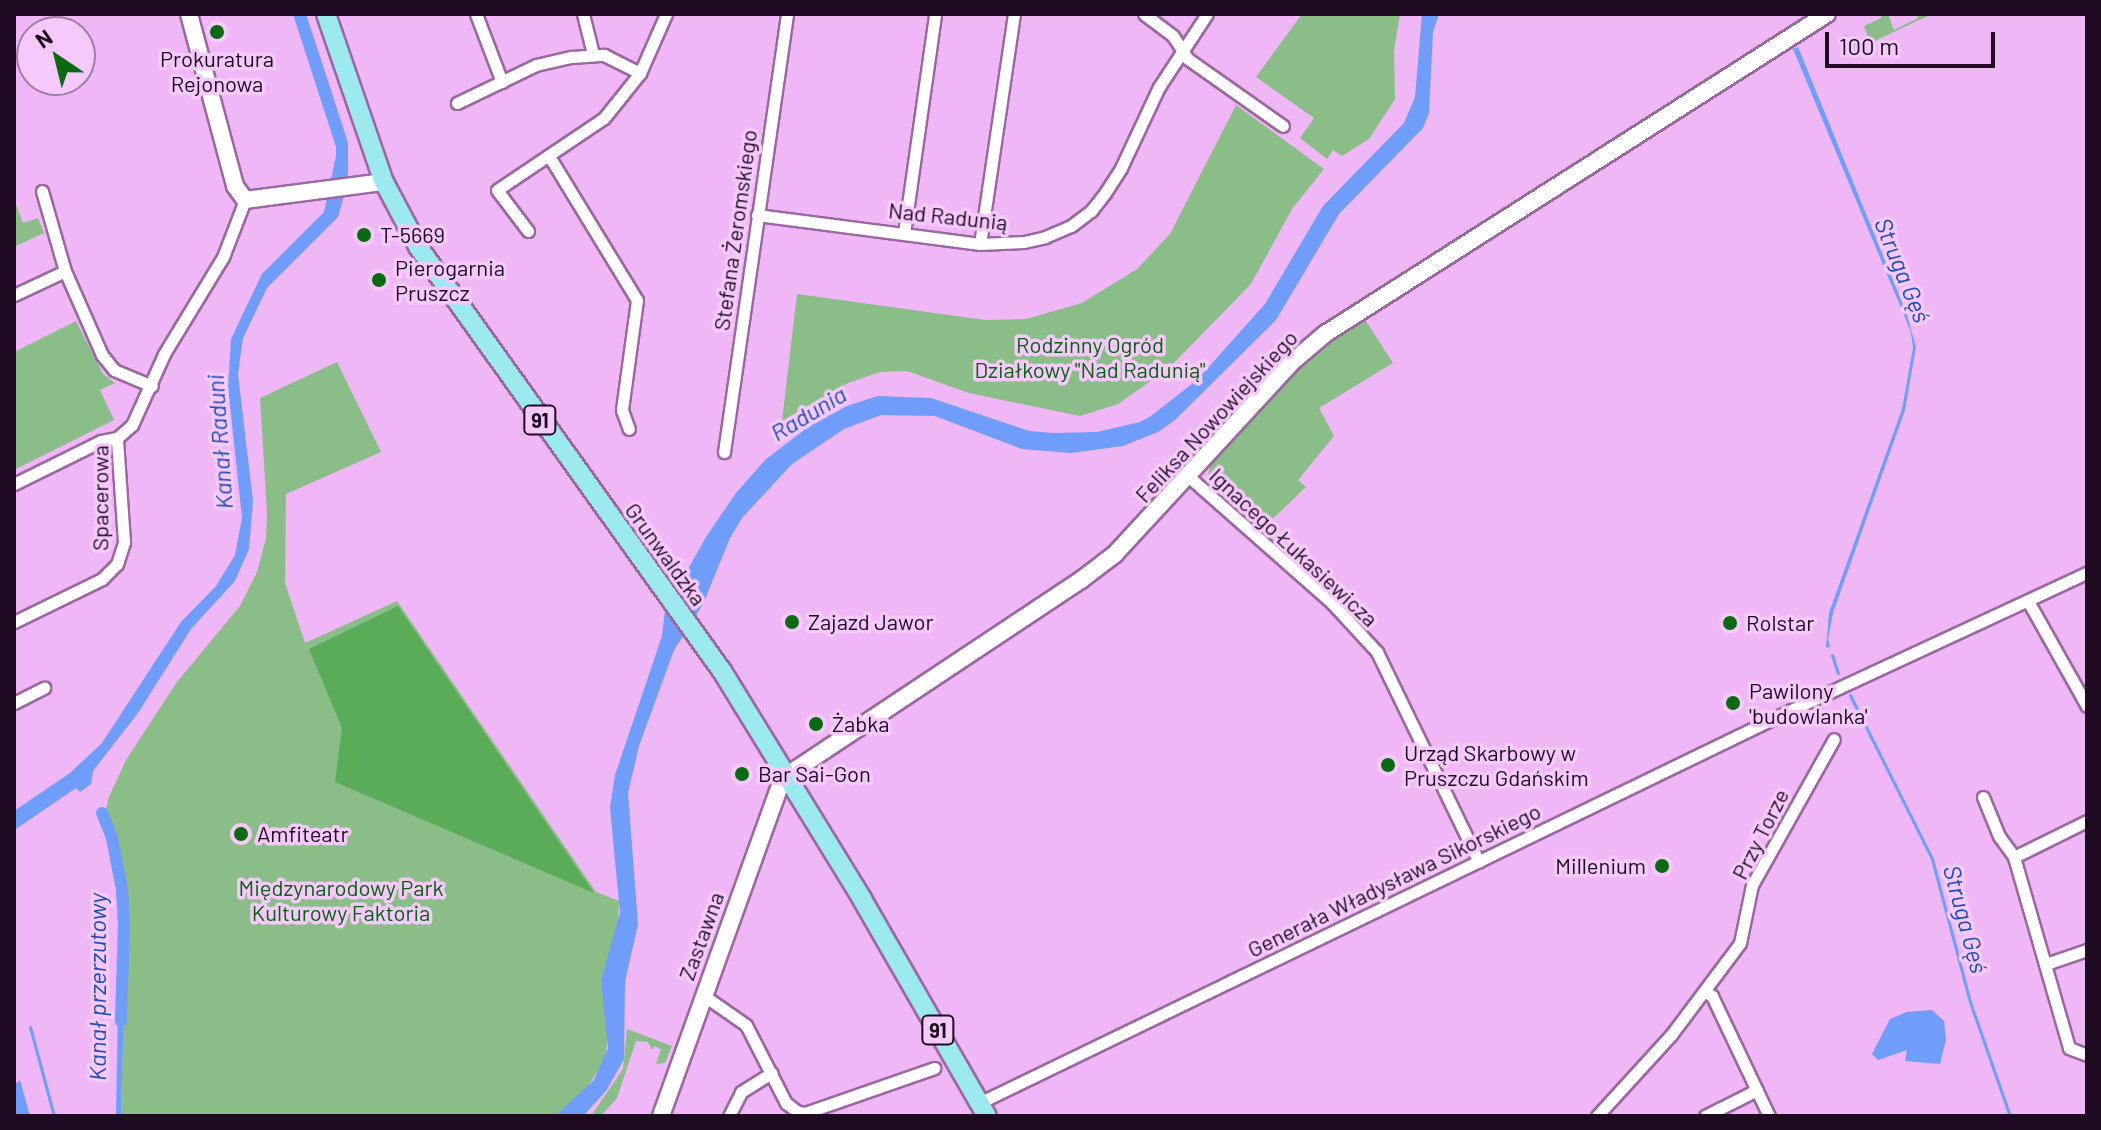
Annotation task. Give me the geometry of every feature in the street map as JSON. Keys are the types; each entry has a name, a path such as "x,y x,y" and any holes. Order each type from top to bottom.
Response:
{"main road":[{"name":"Grunwaldzka","path":"326,14 384,182 441,283 722,671 787,775 983,1109"}],"street":[{"path":"189,14 235,186 245,200 350,189 384,182"},
{"path":"476,14 502,82"},
{"path":"583,14 593,54"},
{"path":"528,231 497,190 604,118 640,73 666,14"},
{"name":"Stefana Żeromskiego","path":"724,452 787,14"},
{"path":"904,233 935,14"},
{"path":"980,244 1014,14"},
{"path":"1144,14 1173,36 1188,59 1283,126"},
{"name":"Nad Radunią","path":"757,215 980,244 999,245 1045,237 1091,211 1121,168 1159,87 1207,14"},
{"name":"Feliksa Nowowiejskiego","path":"787,775 1081,580 1130,541 1291,363 1325,334 1827,14"},
{"path":"457,103 536,65 593,54 619,61 640,73"},
{"path":"549,156 637,300 622,410 629,429"},
{"path":"42,191 65,271 110,367 152,386"},
{"name":"Spacerowa","path":"14,622 102,579 117,564 124,542 117,438 132,425 164,354 230,244 245,200"},
{"path":"14,295 65,271"},
{"path":"14,484 101,441 117,438"},
{"name":"Ignacego Łukasiewicza","path":"1188,476 1332,603 1377,652 1479,862"},
{"name":"Generała Władysława Sikorskiego","path":"983,1109 1746,732 2087,573"},
{"path":"2028,601 2087,706"},
{"path":"14,703 44,688"},
{"name":"Przy Torze","path":"1597,1116 1671,1035 1740,943 1752,885 1834,739"},
{"name":"Zastawna","path":"661,1116 774,796 787,775"},
{"path":"1983,797 1999,836 2014,857 2069,1048 2087,1055"},
{"path":"2014,857 2087,821"},
{"path":"2046,964 2087,950"},
{"path":"1705,991 1712,996 1769,1116"},
{"path":"703,995 746,1025 786,1103 805,1113 934,1068"},
{"path":"729,1116 741,1092 771,1073"},
{"path":"1705,1116 1757,1090"}],"green space":[{"path":"1302,14 1400,14 1394,50 1395,99 1369,139 1342,156 1333,150 1327,159 1300,138 1314,118 1256,77"},
{"path":"1881,14 1888,14 1894,30 1918,18 1917,14 1932,14 1845,55 1841,48 1845,34 1856,46 1869,40 1864,26 1881,18"},
{"name":"Rodzinny Ogród Działkowy \"Nad Radunią\"","path":"1236,105 1324,169 1292,209 1251,284 1169,368 1118,404 1080,416 969,393 907,371 880,372 848,383 782,421 797,294 985,320 1026,319 1082,303 1137,269 1170,234"},
{"path":"14,199 23,223 38,218 44,233 14,247"},
{"path":"1364,318 1393,363 1319,408 1334,436 1298,480 1306,487 1262,529 1216,490 1208,476 1212,457 1305,360"},
{"path":"76,321 103,374 115,383 100,390 114,420 14,470 14,352"},
{"name":"Międzynarodowy Park Kulturowy Faktoria","path":"337,362 381,452 286,494 285,583 305,643 397,601 596,892 619,901 618,926 601,980 608,1036 605,1060 585,1091 555,1116 121,1116 126,923 118,843 106,809 109,797 126,760 177,682 240,606 257,572 266,538 267,513 260,398"},
{"path":"398,606 594,893 335,782 342,728 309,649"},
{"path":"627,1029 672,1046 665,1063 656,1064 661,1049 654,1046 652,1050 648,1042 636,1041 617,1098 601,1116 591,1116 623,1069"}],"water":[{"path":"293,14 306,14 348,143 348,181 338,217 267,288 243,338 238,374 253,501 249,549 235,581 191,629 138,713 93,771 91,784 80,792 76,788 16,829 14,811 70,773 102,743 181,622 216,586 235,555 242,518 228,386 231,339 262,274 324,212 336,156 336,147"},
{"path":"1422,14 1439,14 1433,32 1429,113 1423,128 1339,214 1276,320 1175,420 1158,432 1123,446 1071,453 1022,449 935,416 881,415 844,429 792,464 742,518 730,538 703,604 674,650 639,746 628,793 638,924 625,982 624,1059 606,1091 583,1116 555,1116 594,1080 608,1048 601,980 620,913 610,808 615,775 662,636 665,610 706,537 736,493 765,460 808,427 847,406 878,396 931,398 1029,431 1053,433 1097,432 1140,422 1151,416 1197,380 1265,304 1323,206 1404,123 1415,97"},
{"path":"1798,47 1906,312 1916,347 1905,410 1833,613 1828,639 1830,647 1826,648 1829,613 1902,409 1913,348 1911,332 1793,49"},
{"path":"118,1005 124,1006 121,1116 116,1116"},
{"path":"1932,1010 1944,1021 1946,1040 1940,1064 1905,1061 1907,1050 1878,1060 1872,1054 1890,1019 1907,1012"},
{"path":"20,1080 30,1116 14,1116 14,1085"}],"waterway":[{"name":"Struga Gęś","path":"1832,655 1838,673"},
{"name":"Struga Gęś","path":"1850,695 1932,859 1970,1002 2010,1116"},
{"name":"Kanał przerzutowy","path":"102,813 112,838 122,889 121,1021"},
{"path":"30,1027 54,1116"}],"place":[{"name":"Prokuratura Rejonowa","path":"217,32"},
{"name":"T-5669","path":"364,235"},
{"name":"Pierogarnia Pruszcz","path":"379,280"},
{"name":"Zajazd Jawor","path":"792,622"},
{"name":"Rolstar","path":"1730,623"},
{"name":"Pawilony 'budowlanka'","path":"1733,703"},
{"name":"Żabka","path":"816,724"},
{"name":"Urząd Skarbowy w Pruszczu Gdańskim","path":"1388,765"},
{"name":"Bar Sai-Gon","path":"742,774"},
{"name":"Amfiteatr","path":"241,834"},
{"name":"Millenium","path":"1662,866"}],"water label":[{"name":"Radunia","path":"808,413"},
{"name":"Kanał Raduni","path":"219,442"}]}
